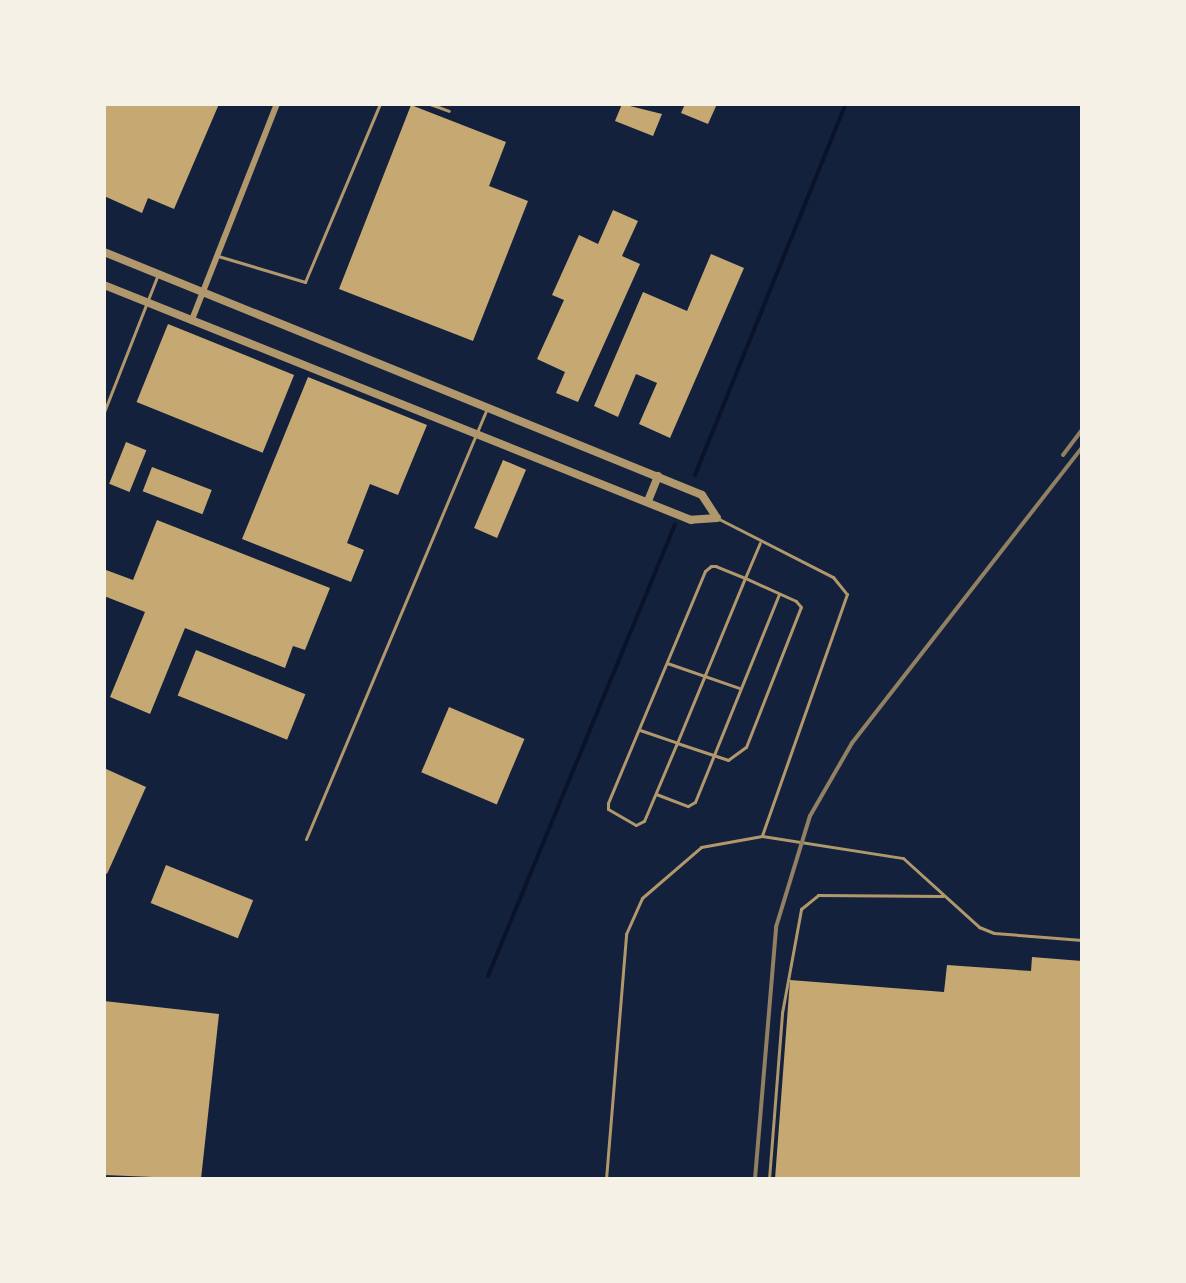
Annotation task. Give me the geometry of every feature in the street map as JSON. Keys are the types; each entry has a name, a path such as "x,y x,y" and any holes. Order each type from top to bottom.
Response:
{"street":[{"path":"193,317 277,104"},
{"path":"104,252 702,495 717,518 691,520 476,435 193,317 104,285"},
{"path":"648,501 658,476"}],"lane":[{"path":"217,256 305,282 380,104"},
{"path":"430,104 449,111"},
{"path":"104,412 158,273"},
{"path":"306,839 486,409"},
{"path":"717,518 760,543 833,577 847,594 762,836"},
{"path":"640,730 677,743 728,760 746,747 801,612 796,601 745,578 716,566 708,568 667,663 608,809 639,826 656,794 677,743 705,675 745,578 760,543"},
{"path":"656,794 693,804 779,594"},
{"path":"667,663 740,689"},
{"path":"606,1179 623,949 635,909 701,847 762,836 903,858 964,918 994,933 1082,940"},
{"path":"769,1179 782,1013 801,909 818,895 945,896"}],"building":[{"path":"104,104 219,104 174,209 148,198 142,213 104,196"},
{"path":"622,104 662,114 653,136 615,121"},
{"path":"685,104 717,104 708,124 681,113"},
{"path":"411,105 506,142 489,186 528,201 473,341 339,289"},
{"path":"613,210 638,221 622,256 640,264 578,402 556,393 565,372 537,359 564,300 552,295 579,235 598,244"},
{"path":"711,254 744,268 670,438 639,424 657,383 636,374 618,417 594,406 643,292 687,311"},
{"path":"168,324 294,375 263,453 137,402"},
{"path":"308,377 427,425 398,495 370,484 347,543 364,550 351,582 242,539"},
{"path":"126,442 146,450 130,492 109,484"},
{"path":"503,460 526,470 497,538 474,528"},
{"path":"152,467 212,490 202,514 143,491"},
{"path":"157,520 330,588 305,650 293,646 285,668 185,628 150,714 110,697 145,612 104,596 104,576 106,570 133,580"},
{"path":"196,650 305,694 287,740 178,695"},
{"path":"449,707 524,739 497,804 421,772"},
{"path":"104,768 146,787 107,874 104,872"},
{"path":"166,865 253,900 238,938 151,903"},
{"path":"1032,957 1082,961 1082,1179 775,1179 790,980 944,992 947,965 1031,971"},
{"path":"104,1001 219,1014 201,1179 104,1175"}],"waterway":[{"path":"695,475 846,104"},
{"path":"488,976 675,524"}],"railway":[{"path":"1063,455 1082,430"},
{"path":"755,1179 776,927 810,816 852,743 1082,448"}]}
